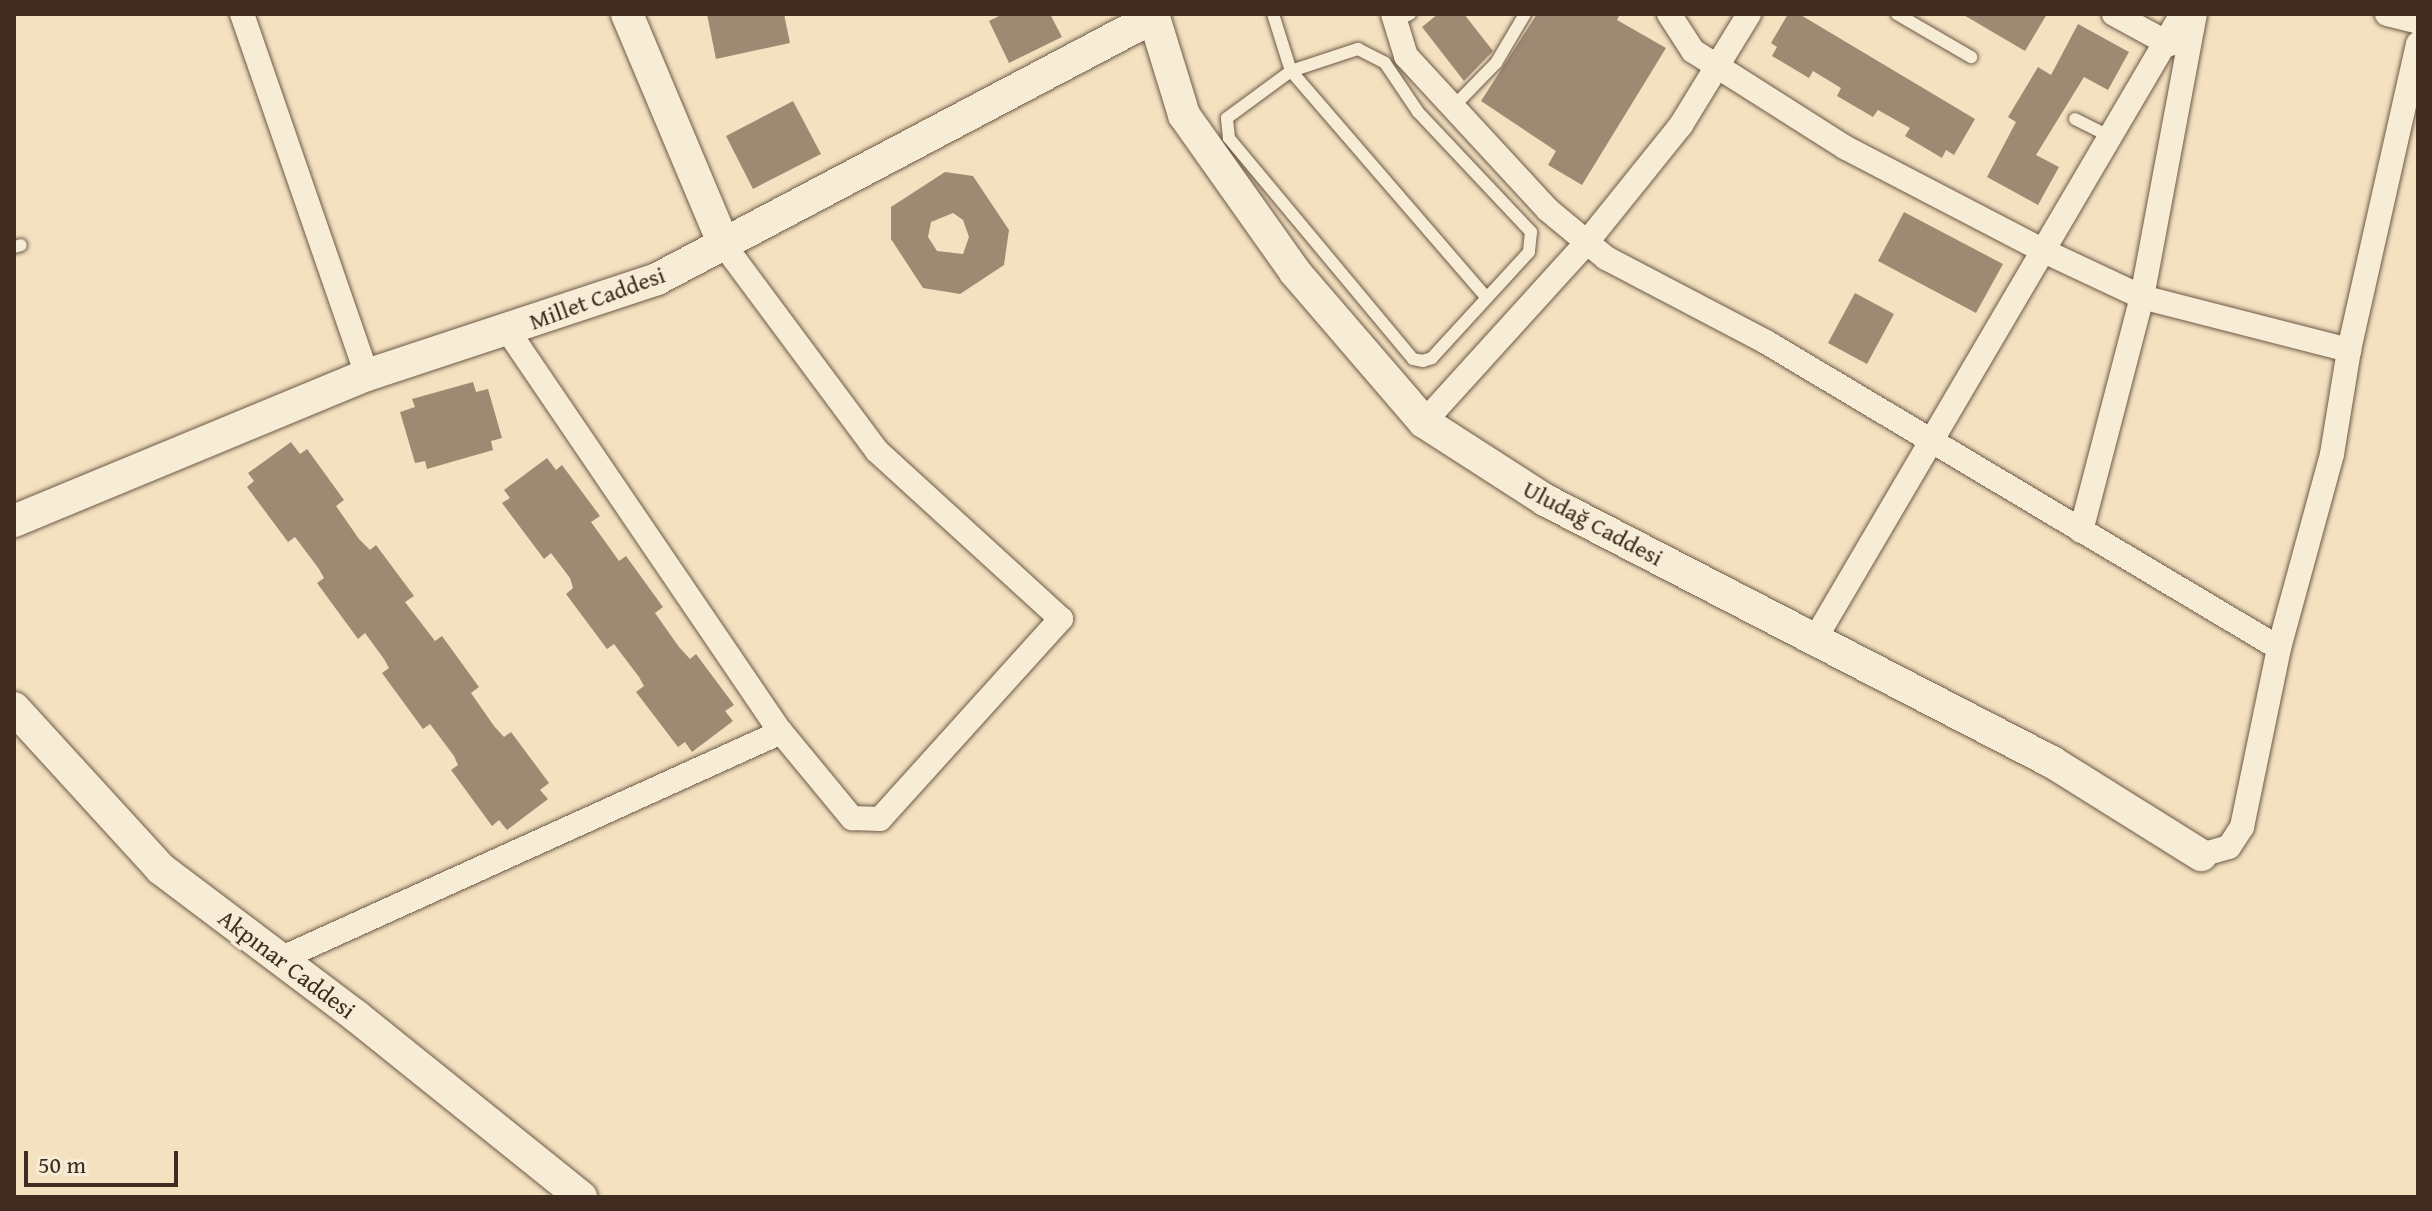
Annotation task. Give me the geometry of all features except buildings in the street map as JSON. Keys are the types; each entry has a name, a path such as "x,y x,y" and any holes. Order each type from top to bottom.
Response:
{"street":[{"path":"242,14 367,375"},
{"path":"508,331 781,732 852,818 880,819 1061,619 877,451 724,245 627,14"},
{"path":"1669,14 1693,51 1846,148 2046,252 2142,297 2349,350"},
{"path":"1424,422 1587,242 1720,68 1749,14"},
{"path":"2114,14 2169,44"},
{"path":"1815,639 2169,44 2182,14"},
{"path":"2081,531 2142,297 2195,14"},
{"path":"2387,14 2418,22"},
{"name":"Millet Caddesi","path":"14,521 367,375 508,331 657,279 1016,85 1156,15"},
{"name":"Uludağ Caddesi","path":"1156,15 1184,115 1295,272 1424,422 1545,500 2052,762 2201,855"},
{"path":"1400,16 1406,56 1548,210 1606,258 1766,342 2279,648"},
{"path":"2201,855 2229,847 2242,827 2279,648 2332,454 2349,350 2418,44"},
{"name":"Akpınar Caddesi","path":"14,708 161,869 581,1197"},
{"path":"280,959 781,732"}],"lane":[{"path":"1273,14 1291,71 1485,296"},
{"path":"1453,107 1496,63 1525,14"},
{"path":"1897,14 1971,57"},
{"path":"1346,51 1377,54 1418,112 1531,232 1529,252 1485,296 1432,358 1413,359 1229,138 1227,118 1291,71 1346,51"},
{"path":"2075,119 2113,138"}]}
